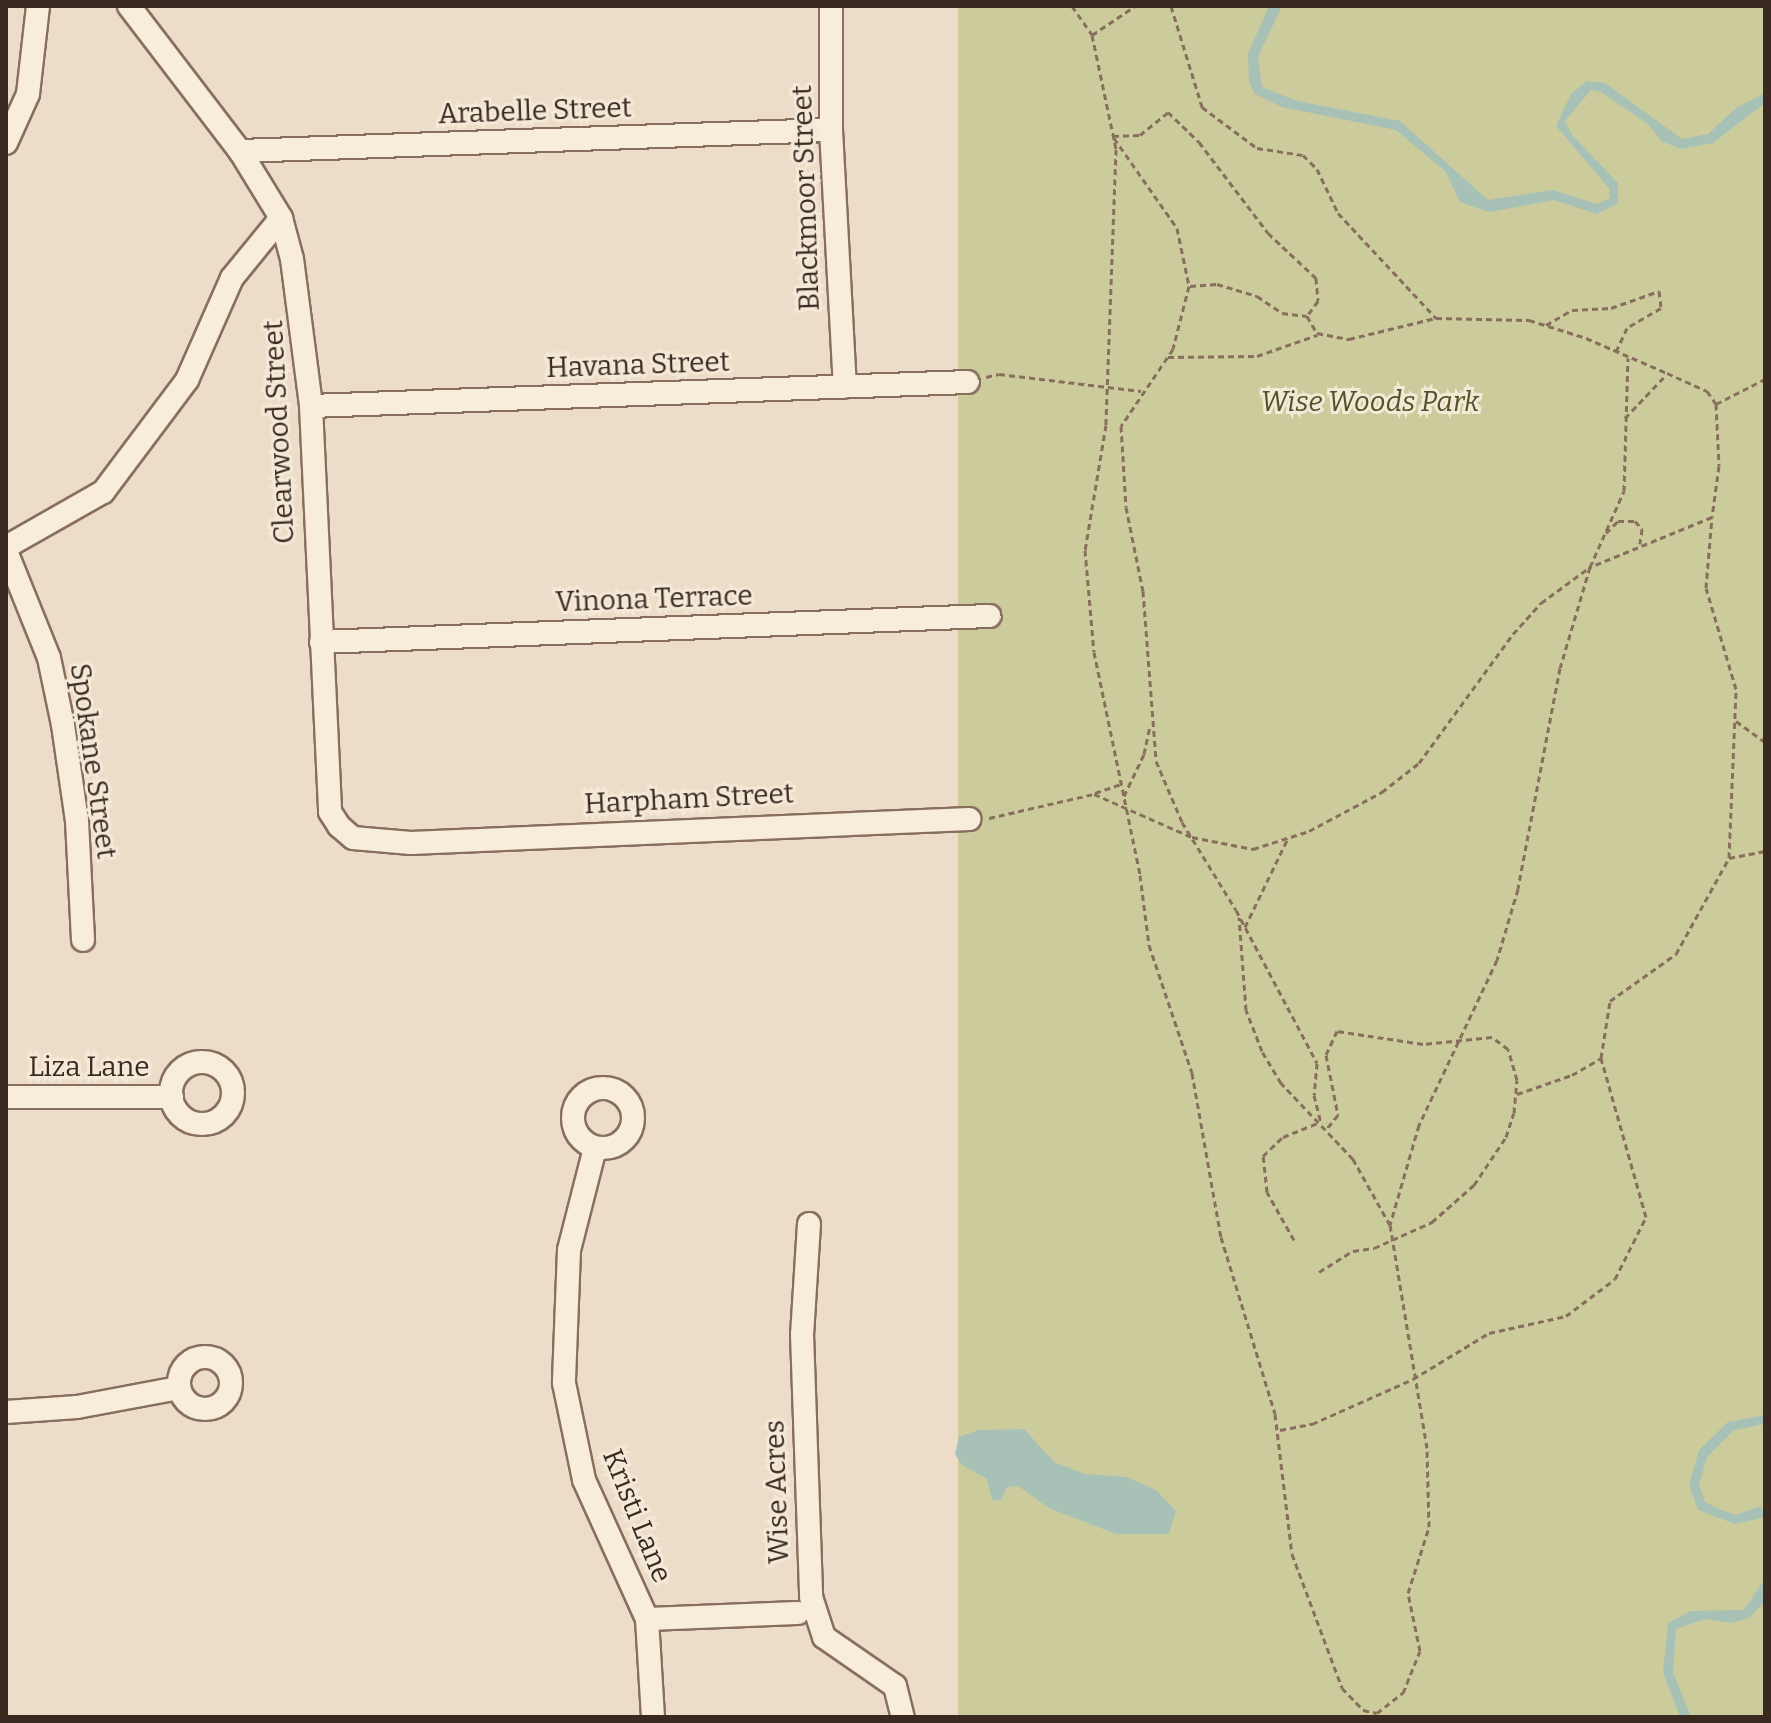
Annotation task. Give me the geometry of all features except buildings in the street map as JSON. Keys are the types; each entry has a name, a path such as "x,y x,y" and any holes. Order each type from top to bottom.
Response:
{"street":[{"path":"6,143 28,94 38,6"},
{"name":"Clearwood Street","path":"129,6 240,151 281,218 301,299 311,406 330,812 353,838 411,843"},
{"name":"Blackmoor Street","path":"831,6 831,130 845,387"},
{"name":"Arabelle Street","path":"240,151 831,130"},
{"path":"6,549 103,492 187,380 232,278 281,218"},
{"name":"Havana Street","path":"311,406 968,382"},
{"name":"Spokane Street","path":"6,549 49,658 63,725 77,821 83,940"},
{"name":"Vinona Terrace","path":"321,642 989,616"},
{"name":"Harpham Street","path":"411,843 969,819"},
{"name":"Liza Lane","path":"6,1097 172,1097"},
{"name":"Kristi Lane","path":"595,1148 569,1250 564,1383 584,1480 647,1619 653,1717"},
{"name":"Wise Acres","path":"809,1224 802,1334 811,1597 824,1637 895,1686 903,1717"},
{"path":"6,1412 77,1407 179,1388"},
{"path":"647,1619 798,1613"}],"path":[{"path":"1072,6 1092,35 1113,136 1115,284 1108,385 1085,550 1094,652 1126,806 1149,945 1192,1073 1221,1237 1278,1430 1292,1554 1342,1688 1363,1710 1376,1715 1403,1693 1420,1651 1408,1593 1429,1527 1427,1448 1413,1379 1390,1225 1353,1159 1281,1083 1262,1051 1246,1010 1239,917"},
{"path":"1114,16 1115,6"},
{"path":"1092,35 1114,16 1135,6"},
{"path":"1171,6 1202,107 1257,148 1303,155 1317,169 1338,213 1436,318"},
{"path":"1113,136 1140,135 1168,112 1199,142 1268,233 1316,278 1318,301 1307,316"},
{"path":"1113,136 1177,228 1189,286 1168,357 1141,391 1121,426 1126,507 1143,591 1156,761 1192,837 1239,917 1317,1063 1314,1095 1322,1126"},
{"path":"1189,286 1217,284 1257,296 1282,313 1307,316 1320,334"},
{"path":"1546,325 1572,310 1611,308 1659,291 1661,308 1627,328 1616,352"},
{"path":"1168,357 1257,356 1320,334 1349,339 1436,318 1529,320 1667,373 1707,391 1716,404 1719,466 1706,588 1736,689 1729,858 1676,954 1610,1001 1601,1058 1646,1217 1615,1279 1566,1316 1489,1333 1413,1379 1312,1424 1278,1430"},
{"path":"1390,1225 1419,1125 1465,1036 1497,960 1518,889 1560,668 1590,567 1624,491 1628,358"},
{"path":"1625,418 1667,373"},
{"path":"968,382 999,374 1141,391"},
{"path":"1716,404 1765,379"},
{"path":"1094,794 1192,837 1253,849 1287,840 1382,792 1419,763 1513,634 1541,603 1590,567 1712,517"},
{"path":"1601,539 1618,521 1635,521 1643,533 1639,547"},
{"path":"1124,796 1144,754 1152,719"},
{"path":"1734,720 1765,742"},
{"path":"969,819 1033,811 1121,784"},
{"path":"1244,928 1287,840"},
{"path":"1729,858 1765,851"},
{"path":"1294,1240 1267,1192 1263,1156 1283,1137 1322,1126 1338,1115 1326,1055 1337,1031 1423,1044 1465,1036 1492,1037 1508,1049 1516,1094 1506,1137 1474,1185 1432,1222 1392,1240 1353,1251 1319,1272"},
{"path":"1516,1094 1572,1075 1601,1058"}],"green space":[{"name":"Wise Woods Park","path":"958,6 1765,6 1765,1717 958,1717"}],"shaded area":[{"path":"1269,6 1282,6 1258,57 1262,87 1297,101 1400,121 1488,200 1553,190 1597,204 1610,198 1609,188 1556,126 1571,94 1587,81 1605,83 1682,139 1708,134 1736,108 1765,93 1765,103 1713,143 1681,149 1661,141 1649,125 1601,92 1591,90 1565,121 1572,135 1618,183 1618,203 1597,214 1554,200 1489,212 1460,202 1445,171 1396,130 1282,107 1255,94 1249,82 1248,54"},
{"path":"1765,1415 1765,1424 1734,1430 1707,1457 1699,1485 1705,1502 1719,1509 1736,1515 1761,1506 1765,1517 1735,1524 1698,1510 1689,1485 1699,1450 1728,1422"},
{"path":"1024,1429 1054,1462 1085,1474 1126,1477 1156,1490 1176,1511 1169,1534 1116,1534 1049,1508 1018,1486 1007,1487 1001,1500 992,1500 987,1479 962,1465 955,1454 959,1437 979,1430"},
{"path":"1765,1578 1765,1601 1749,1618 1731,1623 1705,1619 1676,1629 1673,1672 1691,1717 1680,1717 1663,1673 1668,1623 1691,1611 1744,1610"}]}
